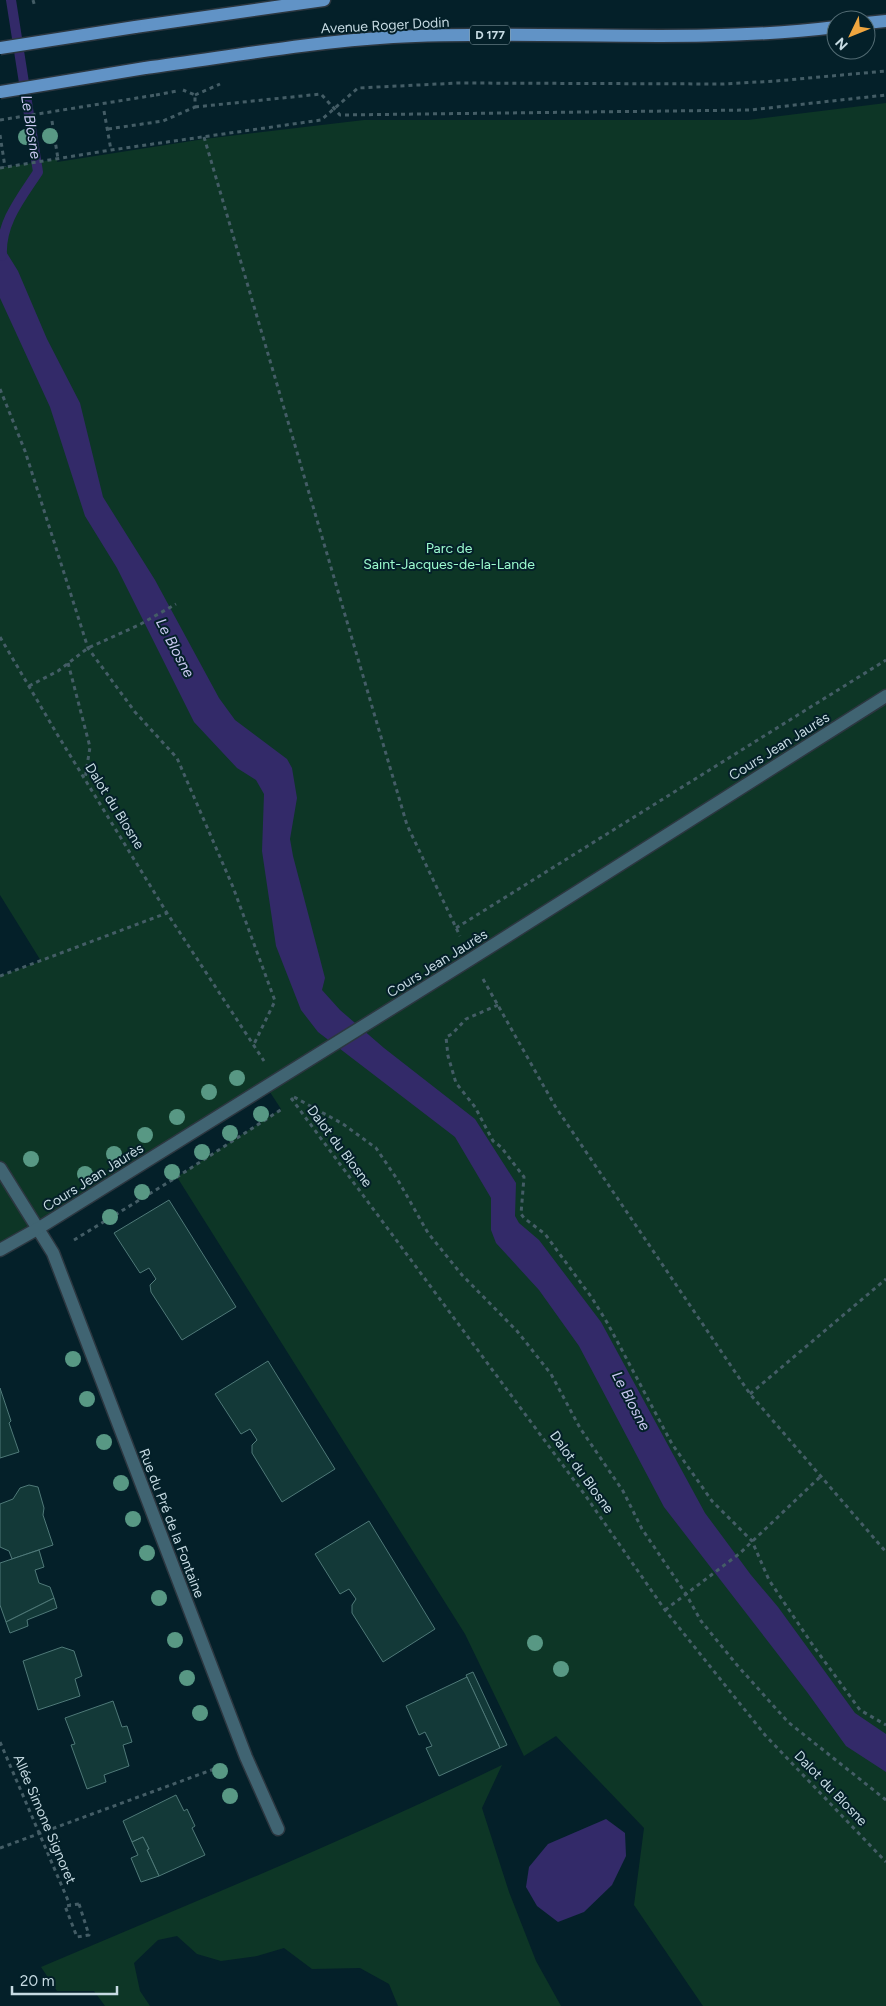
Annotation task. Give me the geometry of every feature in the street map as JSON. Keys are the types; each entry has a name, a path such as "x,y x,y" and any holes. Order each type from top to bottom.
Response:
{"main road":[{"name":"Avenue Roger Dodin","path":"0,48 324,0"},
{"name":"Avenue Roger Dodin","path":"0,92 281,47 393,37 487,35 707,36 826,28"}],"street":[{"name":"Cours Jean Jaurès","path":"0,1250 39,1228 480,954 886,696"},
{"name":"Rue du Pré de la Fontaine","path":"0,1168 53,1253 246,1757 278,1829"}],"path":[{"path":"33,0 35,7"},
{"path":"0,135 2,168 58,158 321,120 358,88 458,83 723,84 886,71"},
{"path":"0,120 185,89 195,95 196,107"},
{"path":"108,130 163,121 196,107 321,94 340,115 750,110 886,95"},
{"path":"104,111 112,150"},
{"path":"52,120 58,158"},
{"path":"204,137 407,825 460,936"},
{"path":"0,389 25,451 88,648 135,712 177,758 233,886 275,1001 254,1044"},
{"path":"29,686 68,663 88,648 139,625 176,604"},
{"name":"Dalot du Blosne","path":"0,637 167,913 264,1060"},
{"path":"456,928 886,660"},
{"path":"68,663 90,747 85,779"},
{"path":"0,976 167,913"},
{"path":"482,978 555,1106 750,1394 886,1552"},
{"path":"498,1006 466,1019 452,1034 446,1037 448,1056 456,1083 475,1107 493,1141 501,1147 524,1178 521,1214 545,1234 577,1278 608,1324 672,1444 712,1501 752,1541 769,1580 860,1710 886,1725"},
{"name":"Dalot du Blosne","path":"686,1594 642,1529 623,1491 580,1428 552,1374 517,1331 462,1275 428,1232 399,1182 376,1148 342,1124 287,1094 580,1487 665,1610 764,1735 886,1862"},
{"path":"53,1253 177,1177 285,1107"},
{"path":"750,1394 886,1279"},
{"path":"665,1610 712,1577 739,1554 821,1476"},
{"path":"686,1594 701,1621 788,1722 886,1800"},
{"name":"Allée Simone Signoret","path":"0,1742 70,1905"},
{"path":"0,1848 246,1757"},
{"name":"Allée Simone Signoret","path":"80,1904 89,1934 77,1937 65,1906 70,1905 80,1904"}],"green space":[{"name":"Parc de Saint-Jacques-de-la-Lande","path":"886,103 886,2006 703,2006 634,1905 644,1828 556,1736 524,1756 465,1634 177,1177 281,1109 266,1086 0,1250 0,976 41,961 0,895 0,168 58,159 57,162 204,139 364,120 748,120"},
{"path":"502,1765 482,1808 509,1892 536,1961 561,2006 398,2006 389,1984 360,1968 312,1969 284,1948 257,1956 221,1961 197,1954 177,1936 158,1940 134,1963 140,1991 150,2006 105,2006 94,1991 57,1991 41,1967 331,1844"}],"water":[{"path":"0,242 18,271 47,339 80,403 103,497 155,580 219,698 235,720 287,759 292,768 297,798 290,839 325,978 322,990 340,1010 384,1048 475,1119 516,1183 515,1216 519,1223 539,1240 601,1322 705,1513 751,1575 778,1607 855,1713 886,1734 886,1772 846,1746 807,1692 664,1507 579,1346 539,1290 496,1243 491,1230 491,1198 455,1137 318,1032 301,1010 276,946 262,851 264,794 256,780 237,768 194,722 117,568 85,516 50,407 0,298"},
{"path":"606,1819 625,1833 626,1856 612,1885 584,1912 558,1922 537,1906 526,1887 529,1867 548,1844"}],"building":[{"path":"169,1200 236,1307 182,1340 151,1292 150,1285 156,1279 149,1268 140,1273 114,1233"},
{"path":"268,1361 335,1469 282,1502 252,1453 252,1445 257,1440 250,1429 241,1434 215,1394"},
{"path":"0,1388 19,1452 0,1458"},
{"path":"29,1485 38,1487 44,1508 43,1515 53,1545 12,1559 9,1551 0,1547 0,1504 13,1499 20,1488"},
{"path":"369,1521 435,1629 383,1662 352,1613 352,1605 356,1599 349,1589 340,1594 315,1554"},
{"path":"39,1550 44,1567 35,1570 39,1583 50,1587 54,1598 6,1622 0,1605 0,1563"},
{"path":"54,1598 57,1608 27,1620 28,1626 10,1633 6,1622"},
{"path":"62,1647 74,1651 82,1676 75,1679 80,1696 38,1710 23,1661"},
{"path":"473,1672 507,1745 500,1748 466,1675"},
{"path":"467,1677 500,1748 439,1776 426,1748 432,1746 425,1732 419,1735 406,1706"},
{"path":"113,1701 122,1727 127,1726 132,1742 123,1745 129,1766 104,1775 106,1782 87,1789 71,1745 75,1744 65,1718"},
{"path":"176,1795 184,1811 187,1809 195,1826 192,1828 205,1855 159,1876 143,1837 132,1842 123,1821"},
{"path":"143,1837 159,1876 141,1882 131,1858 138,1855 132,1842"}],"waterway":[{"name":"Le Blosne","path":"2,256 2,244 8,222 38,172 11,0"}]}
